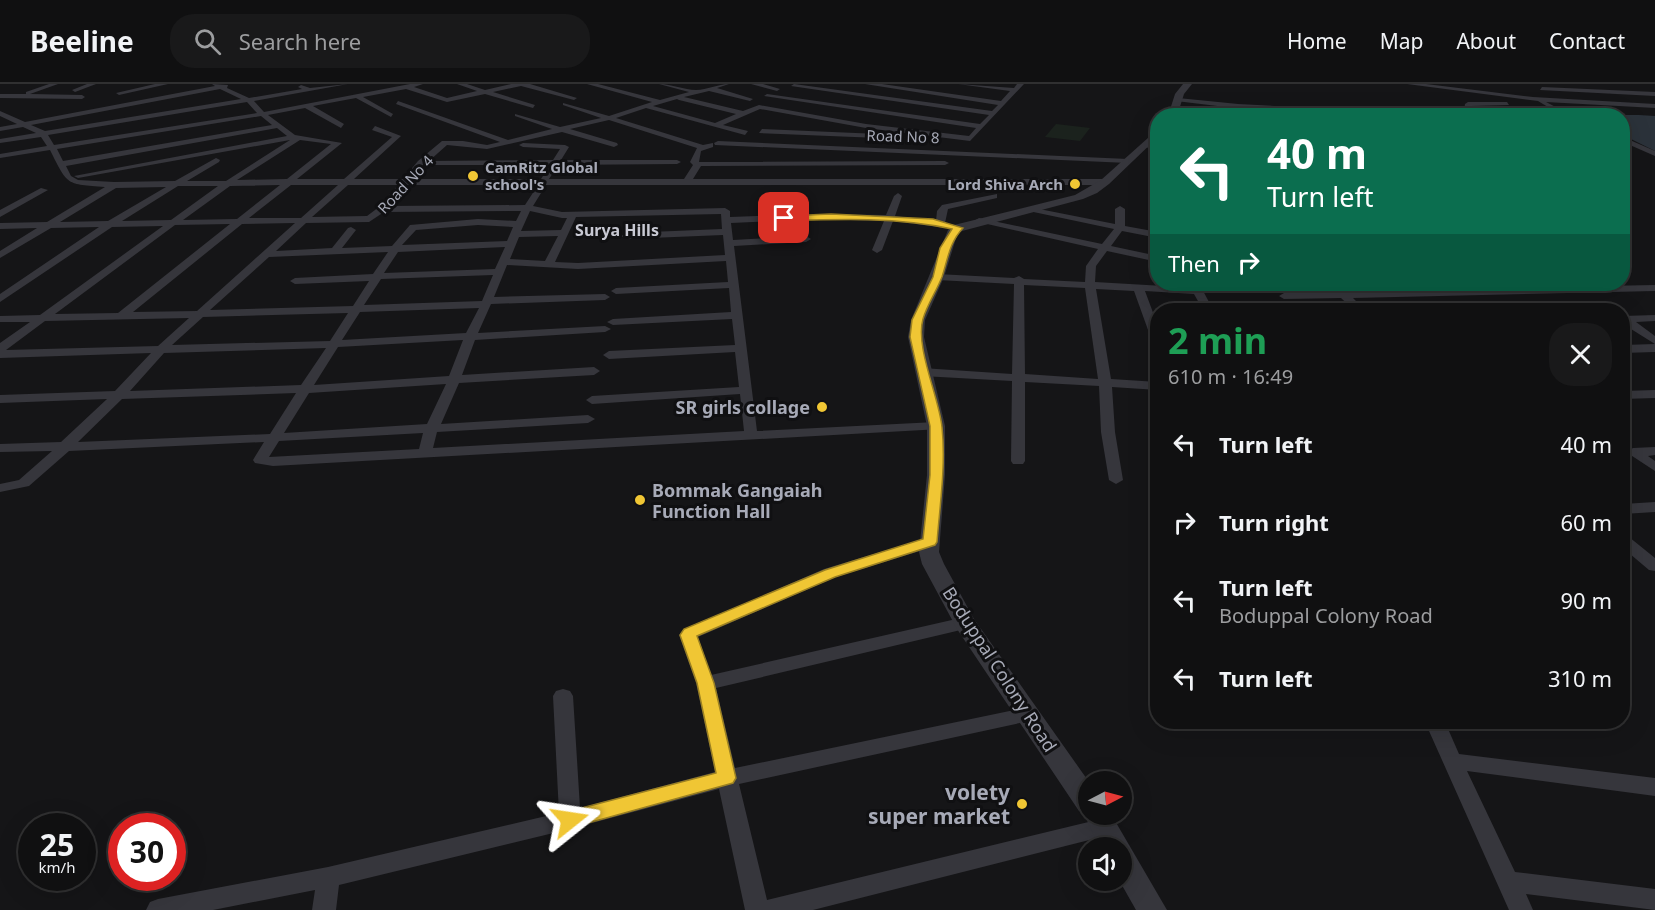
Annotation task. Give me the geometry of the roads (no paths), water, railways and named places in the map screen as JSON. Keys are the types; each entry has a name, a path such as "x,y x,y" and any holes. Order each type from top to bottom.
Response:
{"street":[{"path":"0,103 55,84"},
{"path":"75,90 93,84"},
{"path":"118,93 144,86 165,84"},
{"path":"0,129 219,85 235,84"},
{"path":"293,84 310,90"},
{"path":"0,141 345,84"},
{"path":"364,84 379,92"},
{"path":"398,84 447,100 522,84 574,98"},
{"path":"0,156 262,114 420,84"},
{"path":"460,84 533,106"},
{"path":"590,84 658,102"},
{"path":"662,84 696,92"},
{"name":"Road No 4","path":"0,226 369,219 382,209 421,164 445,143 487,147 609,118 726,84"},
{"path":"754,84 777,89"},
{"path":"868,84 1001,104"},
{"path":"912,90 919,84"},
{"path":"960,84 1018,87"},
{"path":"1176,108 1182,88 1188,84"},
{"path":"1410,84 1533,99 1556,108"},
{"path":"1424,84 1547,103"},
{"path":"1632,84 1653,95"},
{"path":"219,85 250,100 277,126 297,137"},
{"path":"785,112 853,85"},
{"path":"794,86 992,113"},
{"path":"966,153 970,138 979,126 1018,87"},
{"path":"708,89 750,99"},
{"path":"1539,89 1653,95"},
{"path":"0,96 82,97"},
{"path":"767,96 979,126"},
{"path":"358,97 391,115"},
{"path":"676,98 745,114"},
{"path":"1178,100 1292,108"},
{"path":"1467,108 1468,104 1585,102 1655,105"},
{"path":"398,103 505,143 565,147 558,162 542,182 514,234 455,378 431,430 424,453"},
{"path":"565,104 702,147"},
{"path":"307,106 341,126"},
{"path":"644,106 745,133"},
{"path":"716,125 759,107 866,126 970,138"},
{"path":"0,113 26,123 42,133 68,178 76,182 114,185 287,182 948,182 1001,178 1105,182"},
{"path":"517,115 615,148 611,162"},
{"path":"776,125 702,147 698,150 694,162 698,164 945,163"},
{"path":"61,164 277,126"},
{"path":"0,488 24,483 33,477 118,396 160,350 301,220 397,136 375,128"},
{"name":"Road No 8","path":"762,131 970,138"},
{"path":"792,182 791,164 795,147 803,133"},
{"path":"0,349 229,183 297,137"},
{"path":"68,178 297,137 338,142 122,316"},
{"path":"1630,142 1655,154"},
{"path":"718,143 966,153 992,157 1128,161"},
{"path":"626,236 726,232 831,217 890,219 958,228 1079,197 1093,191 1150,144"},
{"path":"943,153 948,182"},
{"path":"0,299 110,224 216,160"},
{"path":"645,178 653,162"},
{"path":"421,164 677,162"},
{"path":"687,182 698,164"},
{"path":"0,255 114,185"},
{"path":"0,214 44,190"},
{"path":"877,250 898,196"},
{"path":"940,224 945,207 994,196"},
{"path":"382,209 527,208 573,215 726,212 728,258 751,435"},
{"path":"1116,480 1108,432 1105,382 1090,284 1090,266 1120,227 1120,209"},
{"path":"1029,210 1150,233"},
{"path":"549,263 573,215"},
{"path":"979,221 1150,257"},
{"path":"514,234 478,222 415,225 395,248 260,460 273,462 936,426"},
{"name":"Boduppal Colony Road","path":"958,228 952,233 945,248 937,277 918,320 916,337 922,372 936,426 936,475 930,542 933,564 965,623 1078,787"},
{"path":"334,252 351,230"},
{"path":"726,232 806,239"},
{"path":"265,254 395,248 514,234 563,233"},
{"path":"295,281 378,277 549,263 578,266 728,258"},
{"path":"937,277 1019,279 1150,288"},
{"path":"1018,461 1019,279"},
{"path":"616,291 733,285"},
{"path":"1138,287 1150,319"},
{"path":"1630,289 1655,288"},
{"path":"1339,291 1352,303"},
{"path":"1284,296 1521,291"},
{"path":"0,319 201,314 605,297"},
{"path":"0,354 333,344 609,326 737,315"},
{"path":"1630,319 1655,318"},
{"path":"1630,323 1655,341"},
{"path":"609,355 741,348"},
{"path":"1630,349 1655,348"},
{"path":"0,399 305,388 594,371"},
{"path":"922,372 1150,385"},
{"path":"592,400 746,390"},
{"path":"1630,395 1655,394"},
{"path":"0,448 166,444 588,419"},
{"path":"1630,452 1655,451"},
{"path":"1630,453 1655,467"},
{"path":"1630,509 1655,507"},
{"path":"756,910 705,683 688,635 830,573 930,542"},
{"path":"1630,546 1655,567"},
{"path":"705,683 965,623"},
{"path":"563,696 570,820"},
{"path":"158,910 328,877 570,820 726,778 1029,714"},
{"path":"1438,729 1521,910"},
{"path":"1452,761 1655,787"},
{"path":"770,910 1106,830"},
{"path":"1132,875 1152,910"},
{"path":"324,910 328,877"},
{"path":"1509,882 1655,900"}],"place":[{"name":"CamRitz Global school's","path":"473,176"},
{"name":"Lord Shiva Arch","path":"1075,184"},
{"name":"SR girls collage","path":"822,407"},
{"name":"Bommak Gangaiah Function Hall","path":"640,500"},
{"name":"volety super market","path":"1022,804"}],"district":[{"name":"Surya Hills","path":"617,230"}]}
